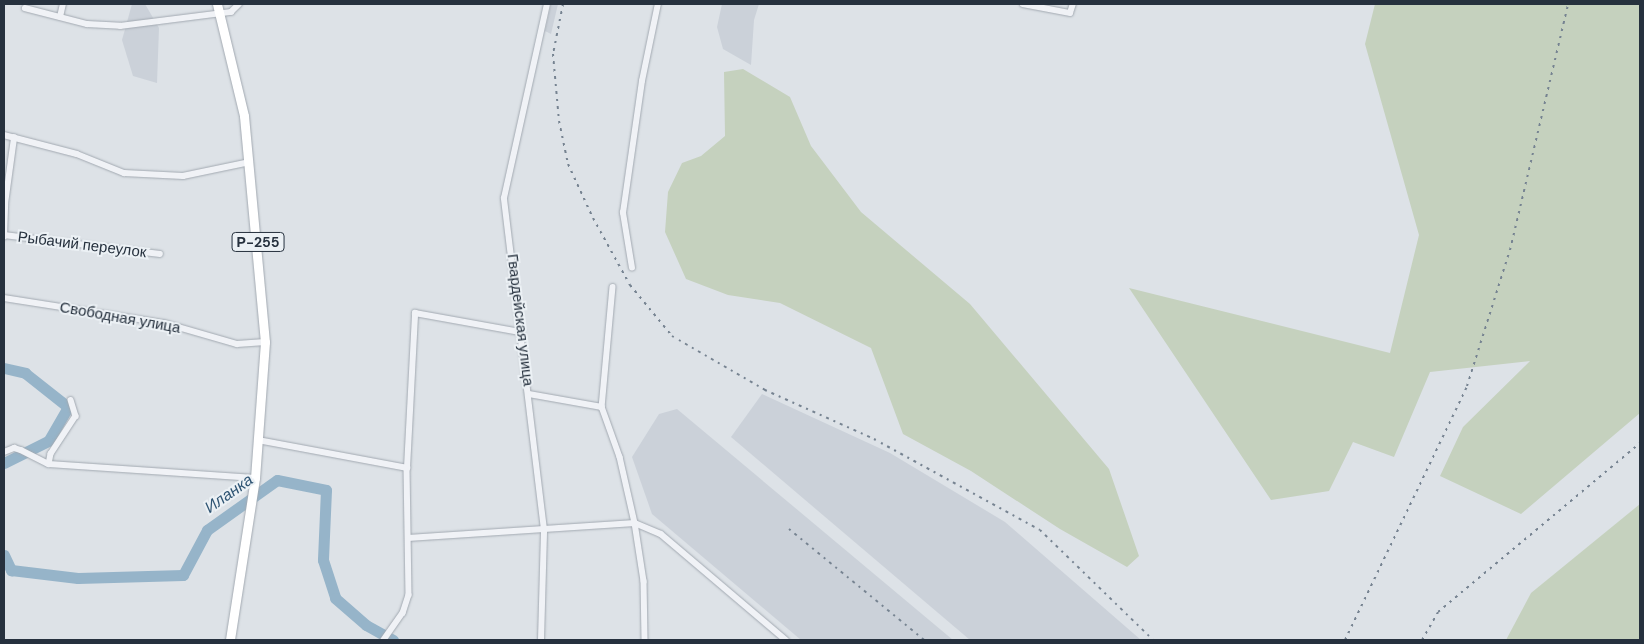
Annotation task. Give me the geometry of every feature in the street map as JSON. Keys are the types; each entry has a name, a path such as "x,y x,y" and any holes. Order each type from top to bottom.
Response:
{"main road":[{"name":"Р-255","path":"217,4 244,116 250,162 266,342 254,481 230,640"}],"street":[{"path":"60,17 63,4"},
{"path":"25,8 87,24 120,26 231,12 239,4"},
{"name":"Гвардейская улица","path":"541,640 544,530 534,463 529,394 504,198 547,4"},
{"path":"632,268 623,213 642,81 658,4"},
{"path":"1022,4 1039,5 1070,13 1073,4"},
{"path":"4,136 77,154 124,173 183,176 250,162"},
{"path":"4,237 4,204 14,138"},
{"name":"Рыбачий переулок","path":"4,237 160,254"},
{"path":"614,287 602,407 620,457 635,523 644,581 644,640"},
{"name":"Свободная улица","path":"4,298 164,323 237,344 266,342"},
{"path":"384,640 393,629 409,595 407,468 415,313 521,332"},
{"path":"529,394 602,407"},
{"path":"48,464 51,454 76,416 71,400"},
{"path":"258,440 407,468"},
{"path":"4,452 14,448 48,464 254,481"},
{"path":"408,538 635,523 660,534 786,640"}],"shaded area":[{"path":"132,4 145,4 159,28 157,83 133,76 122,40"},
{"path":"551,4 558,4 551,34 545,31"},
{"path":"722,4 759,4 754,20 751,65 723,49 717,27"},
{"path":"762,394 890,453 1005,522 1141,640 970,640 731,437"},
{"path":"677,409 953,640 801,640 652,514 632,457 659,414"}],"green space":[{"path":"1375,4 1640,4 1640,413 1521,514 1440,476 1463,427 1530,361 1430,372 1394,457 1353,442 1329,491 1271,500 1129,288 1390,353 1419,235 1365,44"},
{"path":"743,69 790,97 811,146 861,212 970,304 1109,469 1139,556 1127,567 1060,529 971,471 903,434 871,348 780,303 728,295 686,279 665,232 668,192 682,163 701,156 725,136 724,72"},
{"path":"1640,504 1640,640 1506,640 1531,593"}],"waterway":[{"name":"Иланка","path":"4,368 25,373 68,407 48,441 4,463"},
{"name":"Иланка","path":"4,555 11,570 78,578 183,575 207,530 277,480 326,490 323,560 335,598 366,625 393,640"}],"railway":[{"path":"563,4 553,54 559,121 568,164 593,218 630,285 672,336 765,390 874,439 1040,530 1153,640"},
{"path":"1345,640 1467,386 1510,250 1568,4"},
{"path":"1422,640 1438,612 1640,443"},
{"path":"789,529 924,640"}]}
